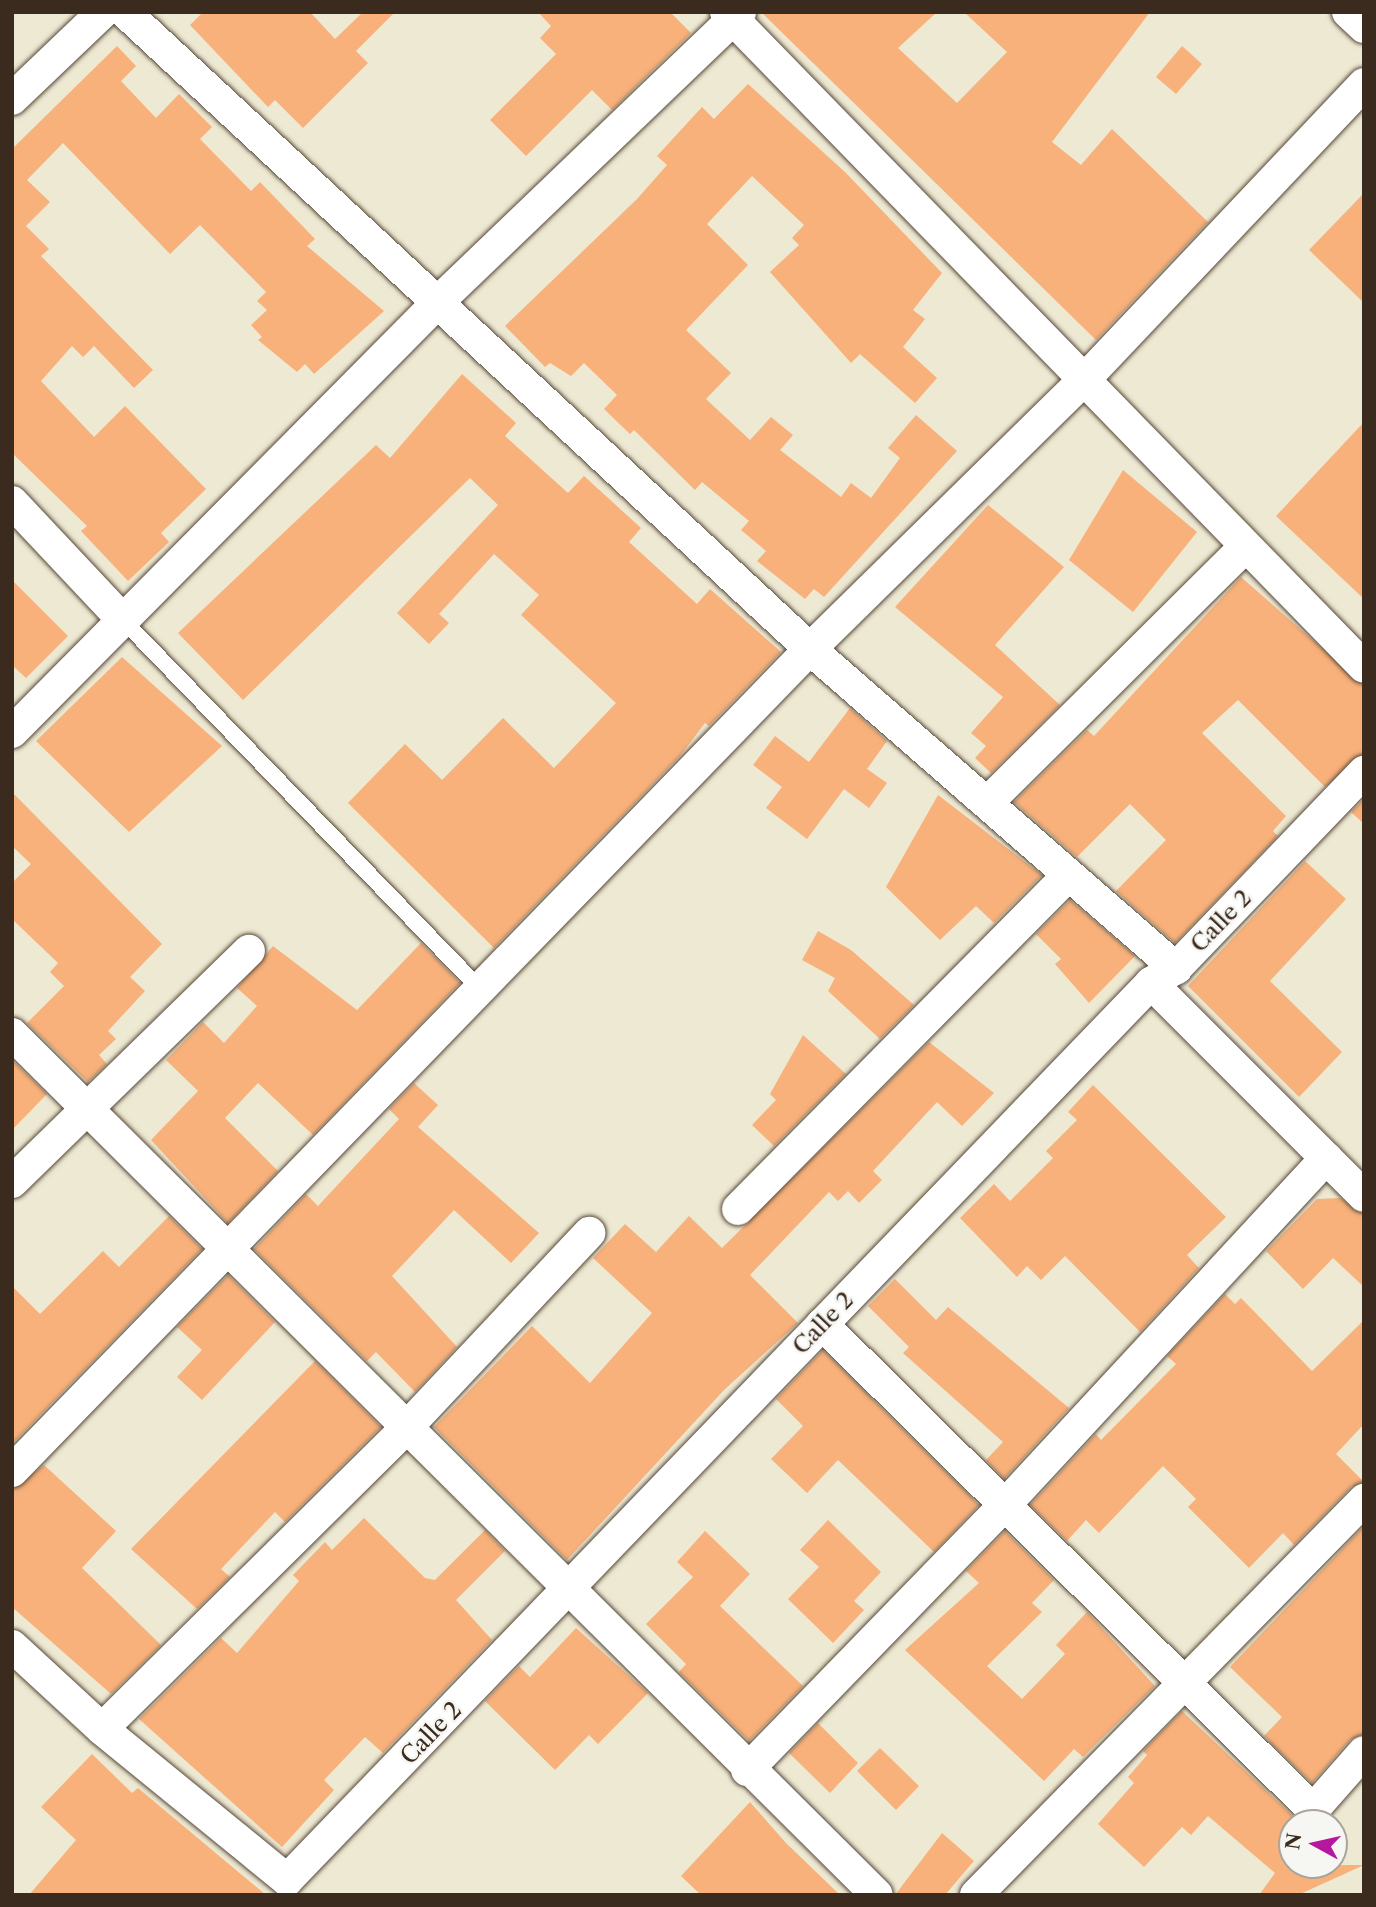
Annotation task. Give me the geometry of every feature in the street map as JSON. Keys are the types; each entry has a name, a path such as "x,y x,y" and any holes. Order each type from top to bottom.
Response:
{"street":[{"path":"12,99 103,12"},
{"path":"125,12 810,649 1067,876 1163,975 1326,1158 1364,1196"},
{"path":"1348,12 1364,27"},
{"path":"12,732 121,618 437,303 733,15 1085,379 1243,549 1364,667"},
{"path":"12,1471 810,649 1085,379 1364,84"},
{"path":"12,502 121,618"},
{"path":"987,803 1243,549"},
{"name":"Calle 2","path":"102,1730 287,1880 572,1589 822,1324 1364,772"},
{"path":"738,1209 1067,876"},
{"path":"12,1182 249,951"},
{"path":"12,1034 572,1589 747,1770 877,1895"},
{"path":"747,1770 1006,1505 1326,1158"},
{"path":"12,1646 102,1730 408,1426 589,1233"},
{"path":"822,1324 1313,1810 1364,1752"},
{"path":"976,1895 1187,1685 1364,1500"}],"lane":[{"path":"121,618 480,989"}],"building":[{"path":"203,12 310,12 335,39 363,12 394,13 356,51 368,63 303,128 275,100 268,107 190,25"},
{"path":"538,12 670,12 691,33 612,110 592,90 526,156 490,120 556,54 540,38 551,26"},
{"path":"761,12 937,12 898,48 957,103 1007,52 964,12 1150,12 1052,142 1081,165 1112,129 1208,222 1096,340"},
{"path":"117,46 136,66 121,81 156,118 179,94 212,127 200,139 251,191 260,182 315,239 307,246 384,311 314,374 305,364 297,372 258,340 262,337 251,325 267,310 257,301 266,292 200,225 170,254 63,143 27,180 50,202 26,226 49,249 41,256 153,370 134,388 94,346 83,357 72,346 41,381 94,437 125,406 206,489 161,533 169,542 128,581 81,531 87,526 12,453 12,149"},
{"path":"1182,46 1202,64 1176,94 1156,77"},
{"path":"748,84 845,172 942,273 913,310 925,319 903,347 937,378 915,403 860,354 851,363 770,272 799,245 792,238 804,225 752,176 707,224 748,265 686,330 731,373 706,399 750,440 771,417 793,435 780,450 841,497 851,483 871,498 900,458 888,448 916,415 957,451 824,597 814,589 805,599 757,561 766,551 741,530 749,521 702,482 695,490 634,430 630,434 604,409 617,395 584,363 571,376 550,363 545,367 505,326 637,199 667,165 657,156 702,107 714,119"},
{"path":"1364,193 1364,303 1309,250"},
{"path":"462,374 516,423 505,436 568,493 584,476 641,528 629,542 697,604 710,589 781,652 709,726 705,723 680,756 494,948 348,803 405,744 442,780 503,718 554,768 616,703 521,615 539,595 494,554 439,614 449,623 429,644 397,613 498,505 470,478 243,700 178,633 376,445 390,458"},
{"path":"1364,422 1364,599 1276,516"},
{"path":"1123,470 1197,532 1133,612 1069,560"},
{"path":"988,505 1064,567 995,645 1060,705 991,773 975,758 986,746 971,733 1003,697 895,607"},
{"path":"1241,577 1364,685 1364,754 1325,787 1238,700 1202,733 1286,816 1273,831 1278,836 1175,943 1116,891 1166,840 1130,804 1077,857 1014,802 1087,730 1094,736"},
{"path":"12,580 68,636 26,678 12,665"},
{"path":"122,657 222,746 129,832 36,741"},
{"path":"850,708 887,741 867,769 887,783 869,808 844,789 807,839 766,808 782,787 753,765 775,736 809,762"},
{"path":"12,792 162,944 130,977 145,991 108,1031 116,1039 99,1055 107,1064 88,1082 27,1023 64,986 50,972 58,963 12,919 12,883 31,864 12,846"},
{"path":"938,795 1042,875 994,923 976,906 940,940 886,887"},
{"path":"1364,799 1364,824 1351,812"},
{"path":"1305,861 1346,899 1270,981 1342,1052 1299,1097 1188,986"},
{"path":"1070,900 1135,956 1089,1003 1055,964 1061,959 1036,934"},
{"path":"818,931 851,950 914,1005 880,1039 828,991 835,978 802,960"},
{"path":"421,943 460,983 313,1135 258,1083 225,1118 278,1171 228,1223 151,1140 198,1091 166,1060 203,1022 224,1043 257,1006 237,988 273,946 357,1010"},
{"path":"803,1035 846,1074 774,1146 752,1125 776,1100 770,1094"},
{"path":"929,1042 994,1093 962,1126 937,1102 873,1171 882,1180 859,1203 848,1191 838,1201 829,1192 750,1275 798,1323 725,1389 567,1560 434,1427 532,1326 590,1383 652,1313 593,1258 625,1224 656,1252 689,1216 722,1248"},
{"path":"12,1060 47,1094 12,1130"},
{"path":"414,1083 438,1105 418,1127 539,1233 511,1263 454,1210 392,1276 457,1347 415,1392 376,1352 367,1361 254,1249 306,1194 318,1206 399,1119 389,1109"},
{"path":"1093,1085 1226,1217 1187,1255 1199,1268 1140,1332 1065,1256 1041,1280 1027,1266 1017,1277 960,1218 994,1184 1010,1201 1053,1158 1046,1151 1077,1120 1068,1112"},
{"path":"1340,1198 1364,1214 1364,1287 1333,1258 1303,1289 1266,1251 1317,1199"},
{"path":"169,1216 202,1249 12,1444 12,1286 40,1314 103,1251 119,1267"},
{"path":"228,1275 275,1322 202,1400 177,1377 202,1350 177,1327"},
{"path":"895,1279 936,1320 948,1307 1069,1408 1004,1479 986,1460 1003,1442 903,1353 909,1347 868,1306"},
{"path":"1225,1294 1235,1304 1241,1298 1312,1371 1364,1320 1364,1424 1336,1454 1364,1482 1351,1487 1294,1545 1283,1533 1249,1568 1188,1507 1196,1499 1163,1466 1099,1533 1086,1520 1067,1541 1030,1505 1096,1434 1101,1440 1176,1364 1167,1356"},
{"path":"823,1350 979,1505 934,1552 838,1460 807,1493 771,1459 803,1426 776,1399"},
{"path":"315,1361 381,1427 285,1522 275,1512 221,1569 230,1577 197,1609 131,1549"},
{"path":"44,1465 116,1531 82,1568 161,1645 111,1694 12,1607 12,1490"},
{"path":"364,1518 425,1578 435,1580 485,1530 505,1551 456,1600 492,1640 383,1753 365,1737 324,1780 334,1790 282,1847 139,1719 221,1638 237,1653 299,1581 293,1575 325,1542 332,1550"},
{"path":"828,1520 881,1572 854,1601 864,1610 833,1643 788,1599 819,1567 800,1550"},
{"path":"1364,1526 1364,1734 1350,1740 1312,1783 1264,1736 1282,1717 1230,1667"},
{"path":"705,1531 750,1574 720,1606 803,1686 749,1741 679,1672 686,1664 646,1624 693,1577 677,1562"},
{"path":"1005,1531 1054,1580 1032,1603 1042,1612 987,1666 1022,1699 1065,1654 1056,1645 1087,1612 1155,1686 1083,1757 1074,1749 1044,1781 905,1650 979,1583 966,1571"},
{"path":"576,1628 648,1693 598,1744 589,1735 555,1770 485,1701 519,1666 530,1677"},
{"path":"1182,1711 1286,1809 1278,1809 1278,1879 1333,1879 1298,1895 1259,1895 1275,1873 1208,1816 1191,1835 1182,1827 1144,1867 1098,1824 1134,1783 1128,1777 1147,1755 1143,1751"},
{"path":"818,1723 858,1763 830,1793 789,1753"},
{"path":"880,1748 919,1786 896,1810 857,1771"},
{"path":"92,1754 132,1793 138,1788 266,1895 29,1895 76,1840 41,1807"},
{"path":"750,1802 786,1843 840,1895 701,1895 681,1876"},
{"path":"942,1833 974,1861 945,1895 895,1895"},
{"path":"1348,1865 1364,1865 1348,1872"}]}
